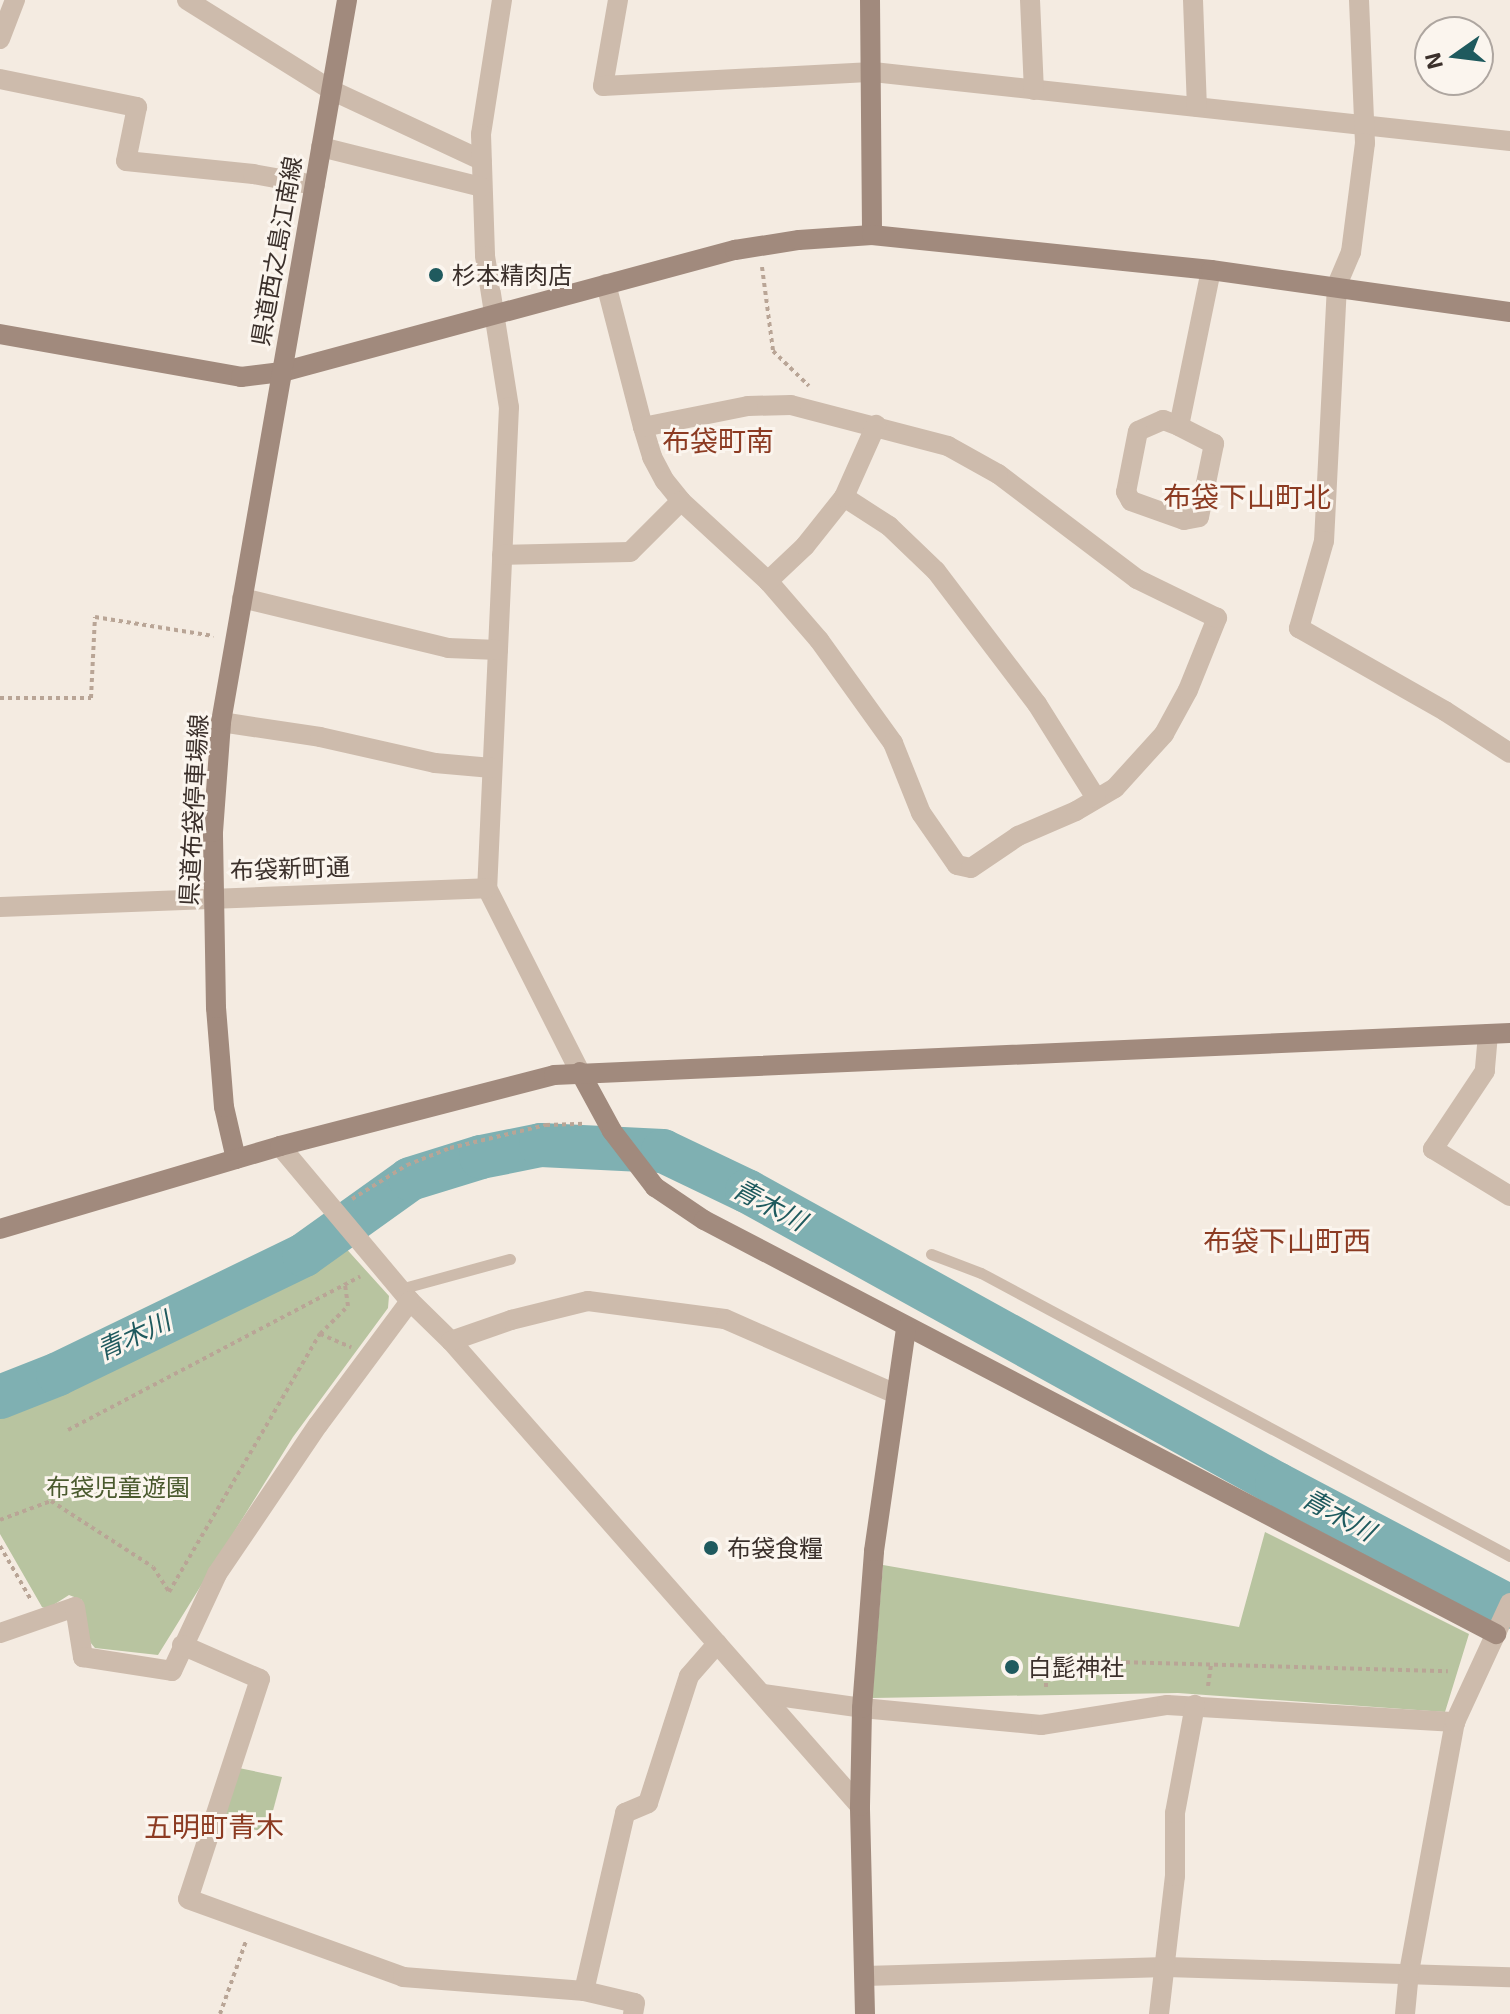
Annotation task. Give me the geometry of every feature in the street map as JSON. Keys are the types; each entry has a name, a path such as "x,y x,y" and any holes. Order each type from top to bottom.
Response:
{"street":[{"path":"0,39 15,0"},
{"path":"187,0 331,90 481,160"},
{"name":"県道西之島江南線","path":"0,334 241,377 282,372 347,0"},
{"path":"502,0 483,108 481,160 485,256 497,314 509,407 487,888 609,1125 648,1177 667,1196 704,1220 906,1328 1502,1633"},
{"path":"618,0 603,86 873,72 1510,141"},
{"path":"870,0 872,235"},
{"path":"1030,0 1034,90"},
{"path":"1193,0 1197,107"},
{"path":"1359,0 1365,125 1351,252 1337,285 1324,541 1299,628 1445,711 1510,753"},
{"path":"0,79 137,107 126,161 253,174 315,185"},
{"path":"321,147 481,187"},
{"path":"282,372 759,245 872,235 1337,285 1510,312"},
{"path":"1179,426 1211,270"},
{"path":"606,284 643,427 652,457 681,501 768,581 819,640 893,743 921,813 957,865 971,868 1018,836 1115,788 1164,734 1188,690 1217,618 1137,579 973,457 948,446 842,416 772,404 723,410 643,427"},
{"name":"県道布袋停車場線","path":"236,1159 224,1107 216,1008 213,832 221,722 282,372"},
{"path":"1163,420 1179,426 1214,444 1199,517 1184,520 1131,501 1126,492 1138,431 1163,420"},
{"path":"768,581 805,546 844,497 876,425"},
{"path":"844,497 889,526 936,571 1037,704 1096,798"},
{"path":"502,555 630,552 681,501"},
{"path":"242,598 448,648 498,650"},
{"path":"221,722 320,737 435,763 492,768"},
{"name":"布袋新町通","path":"0,907 487,888"},
{"path":"0,1229 280,1146 554,1075 1510,1033"},
{"path":"1488,1034 1485,1071 1433,1149 1510,1196"},
{"path":"280,1146 358,1242 451,1341 860,1806"},
{"path":"0,1633 43,1621 75,1607 83,1657 172,1671 217,1574 368,1357 405,1295"},
{"path":"451,1341 511,1320 588,1301 725,1319 896,1394"},
{"path":"865,2014 860,1806 862,1708 874,1551 906,1328"},
{"path":"1405,2014 1409,1972 1455,1722 1502,1633 1510,1603"},
{"path":"584,1991 625,1813 648,1803 689,1676 717,1644"},
{"path":"182,1645 260,1679 188,1899 403,1977 584,1991 635,2003 633,2014"},
{"path":"763,1694 862,1708 1041,1725 1201,1697 1455,1722"},
{"path":"1159,2014 1175,1876 1175,1813 1201,1697"},
{"path":"865,1976 1166,1967 1510,1977"}],"lane":[{"path":"931,1254 981,1273 1510,1556"},
{"path":"405,1295 510,1259"}],"path":[{"path":"759,245 773,351 842,416"},
{"path":"0,698 91,698 95,617 235,640"},
{"path":"336,1214 377,1181 450,1148 509,1132 609,1125"},
{"path":"68,1430 381,1266"},
{"path":"0,1520 51,1501 153,1567 169,1592 320,1334 348,1306 345,1285"},
{"path":"320,1334 343,1341 368,1357"},
{"path":"0,1546 43,1621"},
{"path":"1046,1687 1046,1660 1448,1671"},
{"path":"1201,1697 1211,1665"},
{"path":"220,2014 252,1923"}],"green space":[{"name":"布袋児童遊園","path":"342,1244 389,1296 388,1308 293,1437 158,1655 95,1648 85,1636 82,1600 69,1595 47,1609 42,1607 0,1534 0,1413"},
{"path":"1265,1532 1469,1634 1445,1712 1178,1693 872,1698 883,1565 1239,1627"},
{"path":"234,1767 282,1777 267,1833 222,1821"}],"waterway":[{"name":"青木川","path":"0,1397 58,1374 304,1255 410,1179 481,1157 541,1145 663,1151 747,1191 1277,1484 1510,1607"}],"place":[{"name":"杉本精肉店","path":"436,275"},
{"name":"布袋食糧","path":"711,1548"},
{"name":"白髭神社","path":"1012,1667"}],"district":[{"name":"布袋町南","path":"718,440"},
{"name":"布袋下山町北","path":"1247,496"},
{"name":"布袋下山町西","path":"1287,1240"},
{"name":"五明町青木","path":"214,1826"}]}
